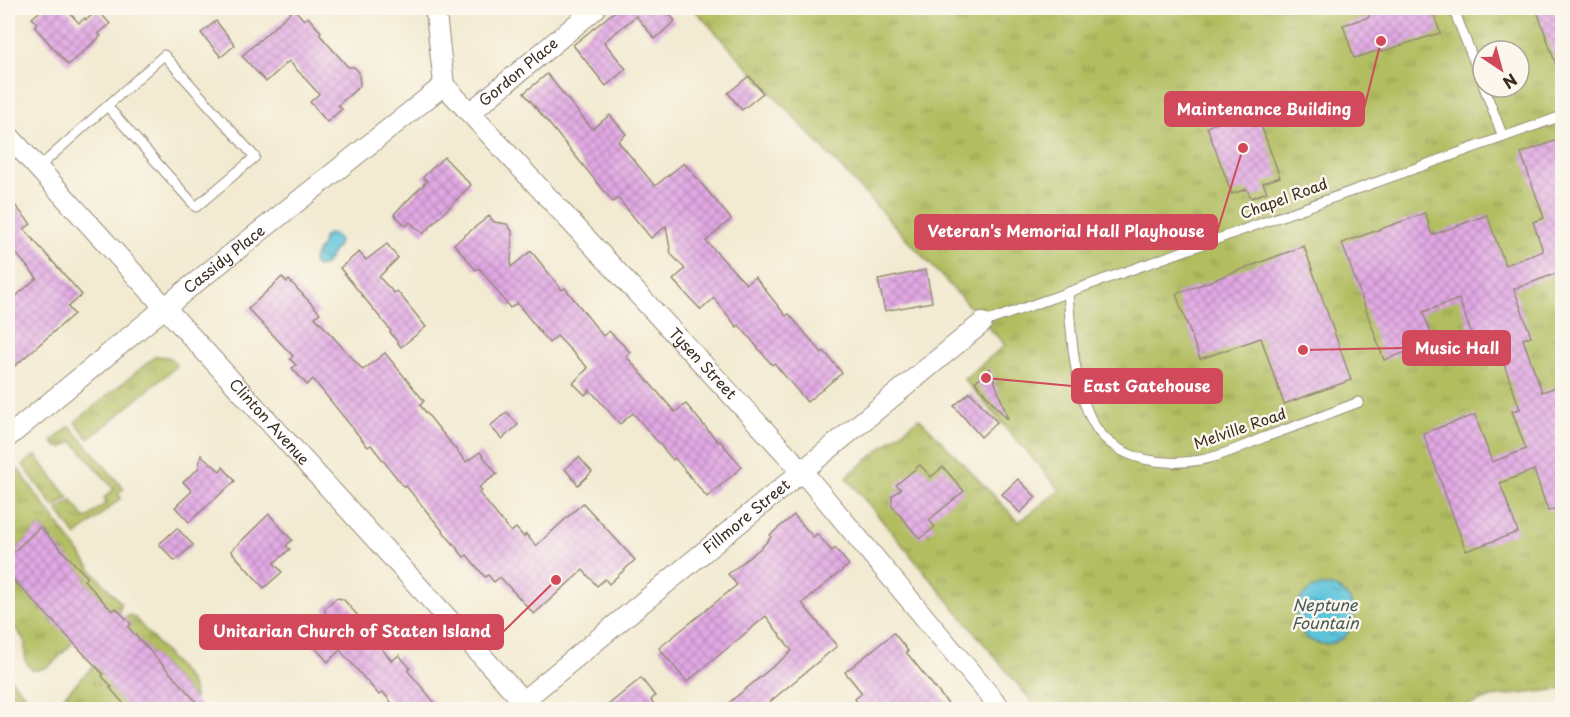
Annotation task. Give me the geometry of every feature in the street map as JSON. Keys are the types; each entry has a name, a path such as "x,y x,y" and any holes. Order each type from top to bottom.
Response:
{"street":[{"path":"434,8 444,85"},
{"name":"Gordon Place","path":"471,112 595,9"},
{"name":"Tysen Street","path":"444,85 802,471 1002,710"},
{"name":"Cassidy Place","path":"8,436 444,85"},
{"name":"Clinton Avenue","path":"8,135 522,706"},
{"name":"Fillmore Street","path":"522,706 982,323"}],"lane":[{"path":"1453,8 1471,53"},
{"path":"38,168 106,106 164,55 255,157 196,207 106,106"},
{"path":"1489,99 1503,137"},
{"name":"Chapel Road","path":"982,323 1563,116"},
{"name":"Melville Road","path":"1068,292 1072,348 1090,414 1100,433 1134,457 1153,462 1203,460 1359,402"}],"green space":[{"path":"693,8 1562,8 1562,689 1491,697 1456,710 1038,709 846,477 919,418 1019,522 1060,490 964,379 1005,345"},
{"path":"156,356 169,357 177,366 89,439 75,422"},
{"path":"70,426 124,489 118,494 121,498 76,536 57,510 72,501 86,519 107,502 104,498 114,489 73,441 62,448 56,446 52,441"},
{"path":"35,455 69,498 54,507 23,465"},
{"path":"18,469 93,572 121,603 119,611 112,611 84,580 87,577 61,556 65,553 61,549 57,552 47,541 51,537 40,527 8,557 8,478"},
{"path":"12,573 19,580 16,583 21,589 25,586 41,603 38,607 42,611 45,608 52,615 49,618 53,623 56,620 75,640 50,665 38,670 32,670 25,660 23,638 8,619 8,574 9,576"},
{"path":"128,615 134,617 188,679 193,688 194,699 128,628 131,624 125,618"},
{"path":"95,665 112,687 110,689 134,709 65,709 62,703 64,696"},
{"path":"8,676 31,702 34,700 42,709 8,709"}],"water":[{"path":"328,234 335,235 339,241 338,245 325,265 317,267 313,263 314,257 322,245 323,238"},
{"name":"Neptune Fountain","path":"1325,586 1336,588 1346,594 1352,604 1354,615 1352,626 1346,636 1336,642 1325,644 1314,642 1304,636 1298,626 1296,615 1298,604 1304,594 1314,588"}],"building":[{"path":"44,8 65,8 79,23 98,10 110,24 98,34 101,36 68,65 34,26 37,23 32,18"},
{"path":"619,8 664,8 675,21 655,39 636,16 604,42 626,69 606,86 573,45"},
{"path":"1387,8 1432,8 1440,33 1354,58 1343,25 1369,17 1368,14"},
{"path":"1536,8 1563,8 1563,75 1560,76"},
{"path":"294,9 304,20 308,17 321,32 319,34 348,67 354,67 359,72 360,86 338,105 342,109 327,122 310,102 319,94 289,61 266,82 242,56"},
{"path":"216,21 235,45 221,57 201,33"},
{"path":"547,74 592,129 610,115 626,134 618,141 655,186 684,163 731,219 706,241 746,284 755,277 786,316 789,314 842,373 807,402 739,325 737,327 714,298 701,310 673,280 685,269 671,254 666,226 651,238 618,198 613,202 524,93"},
{"path":"749,76 763,93 742,110 728,93"},
{"path":"1238,98 1244,116 1255,109 1280,177 1263,183 1267,192 1251,198 1247,189 1232,194 1207,127 1218,122 1213,108"},
{"path":"1563,138 1563,271 1514,289 1531,336 1523,339 1542,392 1556,387 1558,395 1563,393 1563,506 1548,511 1534,470 1500,483 1518,532 1466,551 1423,433 1475,415 1492,462 1526,449 1512,411 1520,409 1498,348 1479,355 1459,299 1423,312 1434,342 1384,360 1342,243 1425,213 1432,235 1487,215 1505,265 1543,251 1533,222 1544,218 1521,153"},
{"path":"444,157 471,185 423,234 410,222 406,226 394,214 427,181 423,177"},
{"path":"8,197 31,224 24,229 82,295 68,307 74,314 8,372 8,303 37,278 8,244"},
{"path":"489,216 494,222 507,224 512,231 511,267 531,251 562,290 565,288 603,336 609,331 630,352 626,356 675,412 686,404 742,467 707,497 633,413 620,424 590,390 585,395 573,383 588,368 557,336 549,343 517,303 510,308 479,268 476,270 454,244"},
{"path":"387,244 398,258 379,277 394,293 397,291 426,327 401,347 391,331 340,268 359,252 366,260"},
{"path":"1304,246 1351,380 1284,404 1261,338 1200,359 1176,294"},
{"path":"926,270 932,302 885,311 878,280"},
{"path":"282,277 287,282 289,280 320,313 315,317 363,370 385,353 424,401 420,405 466,462 480,452 497,474 479,487 482,491 479,493 511,532 516,528 524,537 526,534 536,546 583,503 635,560 609,584 605,579 597,586 583,570 534,614 500,577 494,582 488,575 485,577 467,555 464,557 371,445 368,447 313,379 307,385 292,368 296,365 290,359 293,356 248,309"},
{"path":"990,368 1008,419 975,382"},
{"path":"970,392 997,422 981,437 954,406"},
{"path":"507,412 518,425 502,439 490,426"},
{"path":"201,455 220,471 223,467 235,481 189,522 175,507 192,491 183,482 198,469"},
{"path":"579,457 592,472 578,485 565,469"},
{"path":"920,465 931,477 943,467 964,491 929,520 935,527 920,539 892,506 892,496 901,489 896,485"},
{"path":"1018,479 1036,497 1020,513 1002,494"},
{"path":"269,514 292,540 286,546 290,549 274,563 282,572 264,588 231,551"},
{"path":"794,515 813,537 817,534 832,551 835,548 849,565 802,603 837,646 760,710 720,710 792,651 766,616 687,682 659,648 737,585 728,574 762,547 771,537 770,535"},
{"path":"40,527 87,577 84,580 112,611 116,608 131,624 128,627 204,710 129,710 110,688 112,687 102,676 103,674 8,574 8,557"},
{"path":"177,528 193,545 175,561 159,544"},
{"path":"336,598 343,599 367,626 364,628 392,661 399,655 410,668 408,671 441,710 397,710 383,692 379,695 340,650 328,662 309,641 325,627 325,608"},
{"path":"894,633 908,651 906,652 953,710 864,710 855,699 862,693 845,672"},
{"path":"641,678 655,696 651,700 659,710 602,710"}],"place":[{"name":"Maintenance Building","path":"1381,41"},
{"name":"Veteran's Memorial Hall Playhouse","path":"1243,148"},
{"name":"Music Hall","path":"1303,350"},
{"name":"East Gatehouse","path":"986,378"},
{"name":"Unitarian Church of Staten Island","path":"556,580"}]}
